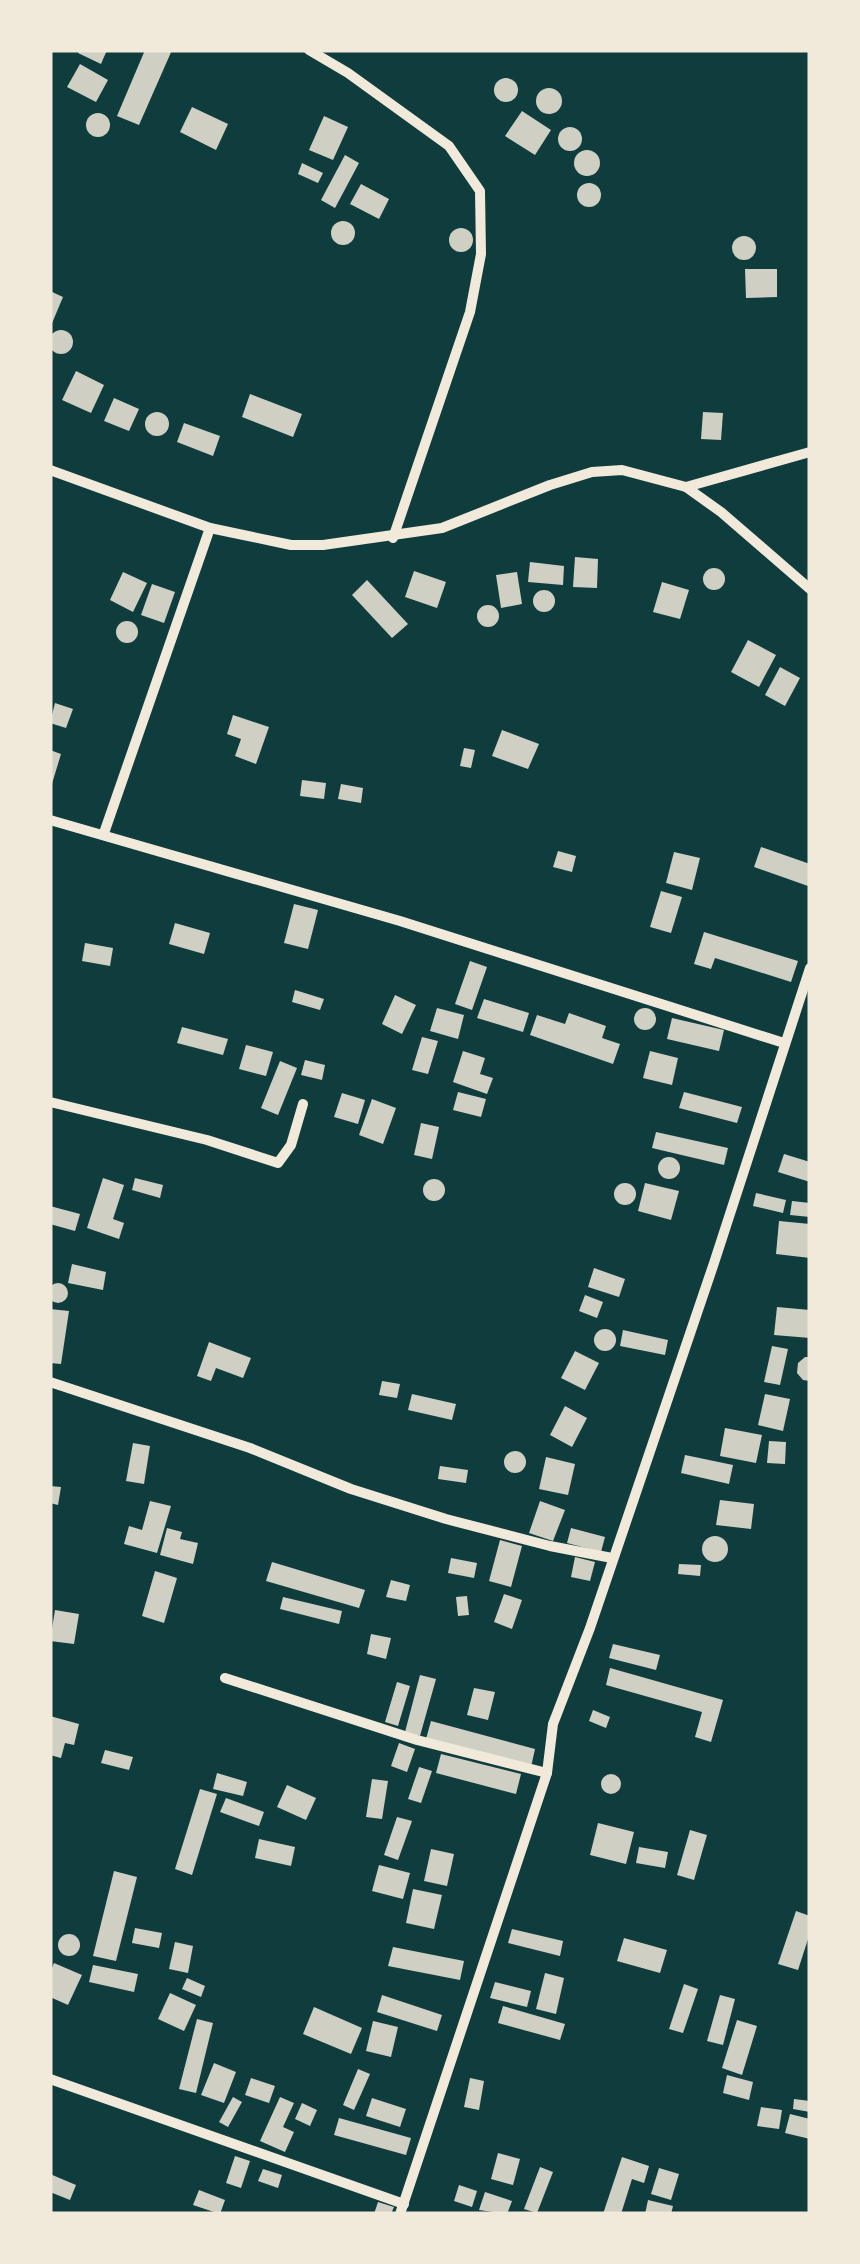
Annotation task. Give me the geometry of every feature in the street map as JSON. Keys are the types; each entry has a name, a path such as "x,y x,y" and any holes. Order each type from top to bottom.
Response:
{"street":[{"path":"309,50 348,73 449,146 480,191 481,254 470,312 392,538"},
{"path":"686,487 810,452"},
{"path":"50,470 210,528 291,544 323,545 442,528 592,472 622,470 686,487 810,588"},
{"path":"104,834 210,528"},
{"path":"50,820 400,921 784,1043"},
{"path":"50,2079 402,2209 547,1773 553,1724 714,1263 810,968"},
{"path":"50,1102 207,1140 278,1163 290,1145 303,1104"},
{"path":"50,1382 250,1448 351,1489 446,1519 612,1558"},
{"path":"225,1678 416,1740 547,1773"}],"building":[{"path":"107,50 101,64 78,53"},
{"path":"145,50 172,50 139,125 117,116"},
{"path":"80,64 108,80 96,102 67,87"},
{"path":"501,78 511,78 518,90 511,102 501,102 494,95 494,85"},
{"path":"549,88 558,92 562,101 558,110 549,114 540,110 536,101 540,92"},
{"path":"192,107 228,124 216,150 180,132"},
{"path":"522,111 551,130 535,155 505,136"},
{"path":"93,113 103,113 110,125 103,137 93,137 86,130 86,120"},
{"path":"324,116 348,127 333,160 309,150"},
{"path":"565,127 575,127 582,139 575,151 565,151 558,144 558,134"},
{"path":"587,150 596,154 600,163 596,172 587,176 578,172 574,163 578,154"},
{"path":"345,155 359,163 335,208 321,200"},
{"path":"302,163 323,173 318,183 298,174"},
{"path":"589,183 598,186 598,204 589,207 580,204 577,195 580,186"},
{"path":"361,184 389,199 379,219 350,204"},
{"path":"338,221 348,221 355,233 348,245 338,245 331,238 331,228"},
{"path":"456,228 466,228 473,240 466,252 456,252 449,245 449,235"},
{"path":"739,236 749,236 756,248 749,260 739,260 732,253 732,243"},
{"path":"745,269 777,269 777,297 746,298"},
{"path":"50,291 63,297 50,328"},
{"path":"61,330 70,333 70,351 61,354 52,351 49,342 52,333"},
{"path":"76,371 104,385 91,413 62,400"},
{"path":"250,394 302,414 293,437 242,417"},
{"path":"114,398 139,409 129,431 104,421"},
{"path":"152,412 162,412 169,424 162,436 152,436 145,429 145,419"},
{"path":"703,412 723,413 721,440 701,439"},
{"path":"184,423 220,436 213,456 177,442"},
{"path":"575,557 598,559 597,588 573,587"},
{"path":"530,562 564,566 563,585 528,582"},
{"path":"714,568 722,571 722,587 714,590 706,587 703,579 706,571"},
{"path":"414,571 446,582 437,608 405,597"},
{"path":"123,572 147,583 133,612 110,600"},
{"path":"517,572 522,604 501,608 496,575"},
{"path":"367,580 408,624 392,638 352,595"},
{"path":"662,582 689,590 680,619 653,612"},
{"path":"152,584 175,592 164,623 141,615"},
{"path":"544,590 552,593 552,609 544,612 536,609 533,601 536,593"},
{"path":"488,605 496,608 496,624 488,627 480,624 477,616 480,608"},
{"path":"127,621 135,624 135,640 127,643 119,640 116,632 119,624"},
{"path":"748,640 776,655 759,687 731,672"},
{"path":"780,667 800,678 785,706 765,695"},
{"path":"55,703 73,709 66,728 50,723"},
{"path":"233,715 269,727 256,764 235,756 241,739 227,734"},
{"path":"502,730 539,744 528,769 492,756"},
{"path":"464,748 475,750 471,768 460,766"},
{"path":"50,750 61,754 51,787 50,787"},
{"path":"302,780 326,783 324,799 300,796"},
{"path":"341,784 363,788 361,803 338,799"},
{"path":"761,847 810,864 808,886 754,867"},
{"path":"558,851 576,856 572,872 553,867"},
{"path":"674,852 700,858 692,890 666,883"},
{"path":"661,891 682,897 671,933 650,927"},
{"path":"294,904 318,910 308,949 284,943"},
{"path":"175,923 210,933 204,954 169,944"},
{"path":"704,932 798,961 791,982 715,958 711,969 694,964"},
{"path":"85,943 113,948 110,966 82,961"},
{"path":"470,961 487,967 472,1010 455,1004"},
{"path":"295,990 324,999 320,1010 292,1002"},
{"path":"395,995 416,1005 402,1034 382,1024"},
{"path":"484,999 529,1013 523,1032 477,1018"},
{"path":"437,1008 464,1015 458,1039 430,1031"},
{"path":"645,1008 653,1011 653,1027 645,1030 637,1027 634,1019 637,1011"},
{"path":"569,1013 606,1026 602,1038 620,1044 613,1064 530,1035 537,1015 565,1024"},
{"path":"672,1018 724,1030 719,1051 667,1039"},
{"path":"182,1027 228,1039 223,1055 177,1043"},
{"path":"422,1037 438,1041 428,1074 412,1070"},
{"path":"246,1045 273,1052 266,1076 239,1069"},
{"path":"463,1051 485,1058 480,1074 493,1078 487,1094 453,1082"},
{"path":"650,1051 678,1058 672,1085 643,1078"},
{"path":"305,1060 325,1065 322,1080 301,1075"},
{"path":"280,1061 297,1068 278,1115 261,1108"},
{"path":"458,1092 486,1099 481,1117 453,1110"},
{"path":"684,1092 742,1107 737,1123 679,1108"},
{"path":"342,1093 365,1100 358,1124 334,1117"},
{"path":"372,1099 396,1108 383,1144 359,1135"},
{"path":"421,1123 439,1127 432,1159 414,1155"},
{"path":"656,1132 728,1148 724,1165 652,1148"},
{"path":"784,1154 810,1162 810,1182 778,1172"},
{"path":"669,1157 677,1160 677,1176 669,1179 661,1176 658,1168 661,1160"},
{"path":"103,1178 124,1185 113,1219 124,1223 119,1239 87,1228"},
{"path":"135,1178 163,1185 160,1198 132,1190"},
{"path":"434,1179 442,1182 442,1198 434,1201 426,1198 423,1190 426,1182"},
{"path":"625,1183 633,1186 633,1202 625,1205 617,1202 614,1194 617,1186"},
{"path":"645,1183 679,1191 671,1220 638,1211"},
{"path":"756,1193 786,1200 783,1213 753,1206"},
{"path":"792,1201 810,1203 810,1217 790,1215"},
{"path":"50,1206 80,1214 75,1231 50,1224"},
{"path":"779,1221 810,1224 810,1258 776,1254"},
{"path":"72,1264 106,1272 103,1290 68,1283"},
{"path":"594,1268 625,1279 619,1297 588,1287"},
{"path":"58,1283 68,1293 58,1303 48,1293"},
{"path":"585,1295 603,1302 597,1318 579,1311"},
{"path":"777,1307 810,1310 810,1338 774,1335"},
{"path":"50,1309 69,1311 61,1364 50,1363"},
{"path":"605,1329 613,1332 613,1348 605,1351 597,1348 594,1340 597,1332"},
{"path":"623,1330 668,1340 665,1355 620,1346"},
{"path":"209,1342 251,1358 243,1378 216,1368 211,1381 197,1376"},
{"path":"772,1346 788,1349 780,1385 764,1382"},
{"path":"575,1351 599,1363 585,1390 561,1378"},
{"path":"810,1357 810,1381 797,1373 798,1363"},
{"path":"382,1381 400,1384 397,1398 379,1395"},
{"path":"412,1394 456,1404 452,1420 408,1410"},
{"path":"765,1394 790,1399 783,1431 758,1425"},
{"path":"565,1406 587,1418 572,1447 550,1435"},
{"path":"725,1428 762,1435 756,1463 720,1456"},
{"path":"769,1441 786,1442 785,1464 767,1463"},
{"path":"133,1443 150,1446 144,1484 126,1481"},
{"path":"515,1451 523,1454 523,1470 515,1473 507,1470 504,1462 507,1454"},
{"path":"685,1455 733,1465 729,1484 681,1473"},
{"path":"546,1457 575,1464 568,1495 539,1489"},
{"path":"440,1466 468,1470 466,1483 438,1479"},
{"path":"50,1486 61,1487 58,1505 50,1503"},
{"path":"720,1500 754,1504 751,1529 716,1525"},
{"path":"150,1501 171,1506 157,1553 124,1544 129,1526 142,1530"},
{"path":"540,1501 565,1510 553,1541 529,1533"},
{"path":"167,1528 182,1532 180,1539 198,1543 193,1564 160,1555"},
{"path":"571,1528 605,1537 601,1552 567,1543"},
{"path":"715,1536 724,1540 728,1549 724,1558 715,1562 706,1558 702,1549 706,1540"},
{"path":"500,1540 522,1546 511,1587 489,1581"},
{"path":"575,1557 595,1562 590,1581 571,1577"},
{"path":"451,1558 477,1563 474,1578 448,1573"},
{"path":"272,1562 365,1590 359,1608 266,1581"},
{"path":"679,1564 701,1565 700,1576 678,1574"},
{"path":"155,1571 177,1578 164,1623 142,1616"},
{"path":"391,1580 410,1585 406,1601 386,1597"},
{"path":"504,1594 522,1600 512,1629 494,1622"},
{"path":"467,1596 469,1615 458,1616 456,1597"},
{"path":"283,1597 342,1611 339,1624 280,1609"},
{"path":"55,1610 79,1614 74,1644 50,1641"},
{"path":"371,1634 391,1638 386,1659 367,1654"},
{"path":"613,1644 660,1655 656,1670 609,1658"},
{"path":"610,1668 723,1700 711,1742 695,1737 702,1712 606,1685"},
{"path":"420,1675 436,1679 420,1736 405,1732"},
{"path":"397,1682 410,1686 398,1726 385,1722"},
{"path":"474,1688 495,1692 488,1720 467,1715"},
{"path":"593,1710 610,1717 606,1728 589,1721"},
{"path":"50,1716 79,1724 74,1745 65,1743 61,1758 50,1755"},
{"path":"431,1721 535,1749 531,1767 426,1739"},
{"path":"399,1743 415,1749 407,1772 391,1766"},
{"path":"105,1750 133,1757 129,1770 101,1763"},
{"path":"441,1754 521,1774 516,1794 436,1773"},
{"path":"419,1767 432,1771 421,1803 408,1799"},
{"path":"217,1773 247,1782 243,1796 213,1789"},
{"path":"611,1774 621,1784 611,1794 601,1784"},
{"path":"372,1779 388,1781 382,1819 366,1817"},
{"path":"287,1785 316,1798 306,1820 277,1807"},
{"path":"200,1789 217,1794 192,1875 175,1869"},
{"path":"226,1798 264,1812 259,1826 220,1812"},
{"path":"397,1817 412,1821 398,1860 384,1855"},
{"path":"598,1823 634,1832 626,1864 590,1855"},
{"path":"690,1830 707,1835 694,1880 677,1875"},
{"path":"259,1839 295,1847 291,1866 255,1858"},
{"path":"639,1847 668,1852 665,1868 636,1863"},
{"path":"431,1849 454,1854 447,1886 424,1881"},
{"path":"379,1865 410,1873 403,1899 372,1891"},
{"path":"114,1871 137,1877 116,1961 93,1956"},
{"path":"413,1889 442,1895 434,1929 406,1923"},
{"path":"796,1911 810,1916 810,1933 798,1970 778,1964"},
{"path":"135,1928 162,1933 159,1948 132,1943"},
{"path":"512,1929 563,1941 560,1956 508,1943"},
{"path":"69,1934 77,1937 77,1953 69,1956 61,1953 58,1945 61,1937"},
{"path":"624,1938 667,1950 660,1973 617,1961"},
{"path":"175,1942 193,1946 188,1973 169,1969"},
{"path":"393,1947 464,1961 460,1980 388,1966"},
{"path":"54,1963 82,1975 68,2005 50,1997"},
{"path":"93,1965 138,1974 134,1992 89,1982"},
{"path":"545,1973 564,1978 556,2014 536,2009"},
{"path":"187,1978 205,1986 201,1997 182,1989"},
{"path":"495,1982 531,1991 527,2007 490,1998"},
{"path":"684,1984 698,1989 683,2033 669,2029"},
{"path":"170,1993 196,2005 184,2031 158,2019"},
{"path":"382,1995 442,2015 437,2031 377,2012"},
{"path":"720,1995 735,1999 723,2045 707,2041"},
{"path":"503,2006 565,2024 560,2040 498,2023"},
{"path":"314,2007 362,2028 351,2054 303,2034"},
{"path":"197,2019 213,2023 196,2093 179,2089"},
{"path":"737,2020 757,2026 742,2075 722,2068"},
{"path":"373,2021 398,2027 391,2057 366,2051"},
{"path":"214,2063 236,2072 224,2103 201,2095"},
{"path":"358,2069 370,2074 354,2110 343,2105"},
{"path":"727,2075 753,2082 749,2100 723,2093"},
{"path":"251,2078 275,2086 269,2103 245,2095"},
{"path":"470,2078 484,2081 479,2110 464,2107"},
{"path":"233,2097 242,2102 228,2127 219,2122"},
{"path":"280,2097 294,2103 283,2127 294,2132 285,2152 260,2141"},
{"path":"372,2098 406,2109 400,2127 366,2116"},
{"path":"794,2099 810,2101 810,2112 793,2109"},
{"path":"302,2103 317,2110 310,2126 295,2119"},
{"path":"761,2107 782,2110 779,2129 757,2126"},
{"path":"790,2114 810,2119 810,2139 785,2133"},
{"path":"339,2118 411,2138 406,2155 334,2135"},
{"path":"498,2153 520,2159 513,2185 491,2179"},
{"path":"235,2156 250,2161 241,2188 226,2183"},
{"path":"622,2157 649,2166 644,2183 632,2179 621,2214 603,2214"},
{"path":"540,2167 553,2172 537,2213 524,2209"},
{"path":"659,2168 679,2174 671,2200 651,2194"},
{"path":"263,2169 282,2175 278,2188 258,2181"},
{"path":"50,2174 76,2185 70,2200 50,2192"},
{"path":"459,2185 477,2191 472,2207 454,2201"},
{"path":"199,2190 225,2200 220,2214 193,2205"},
{"path":"485,2192 512,2201 507,2214 479,2210"},
{"path":"648,2200 673,2206 671,2214 645,2214"},
{"path":"378,2202 394,2207 391,2214 374,2214"}]}
